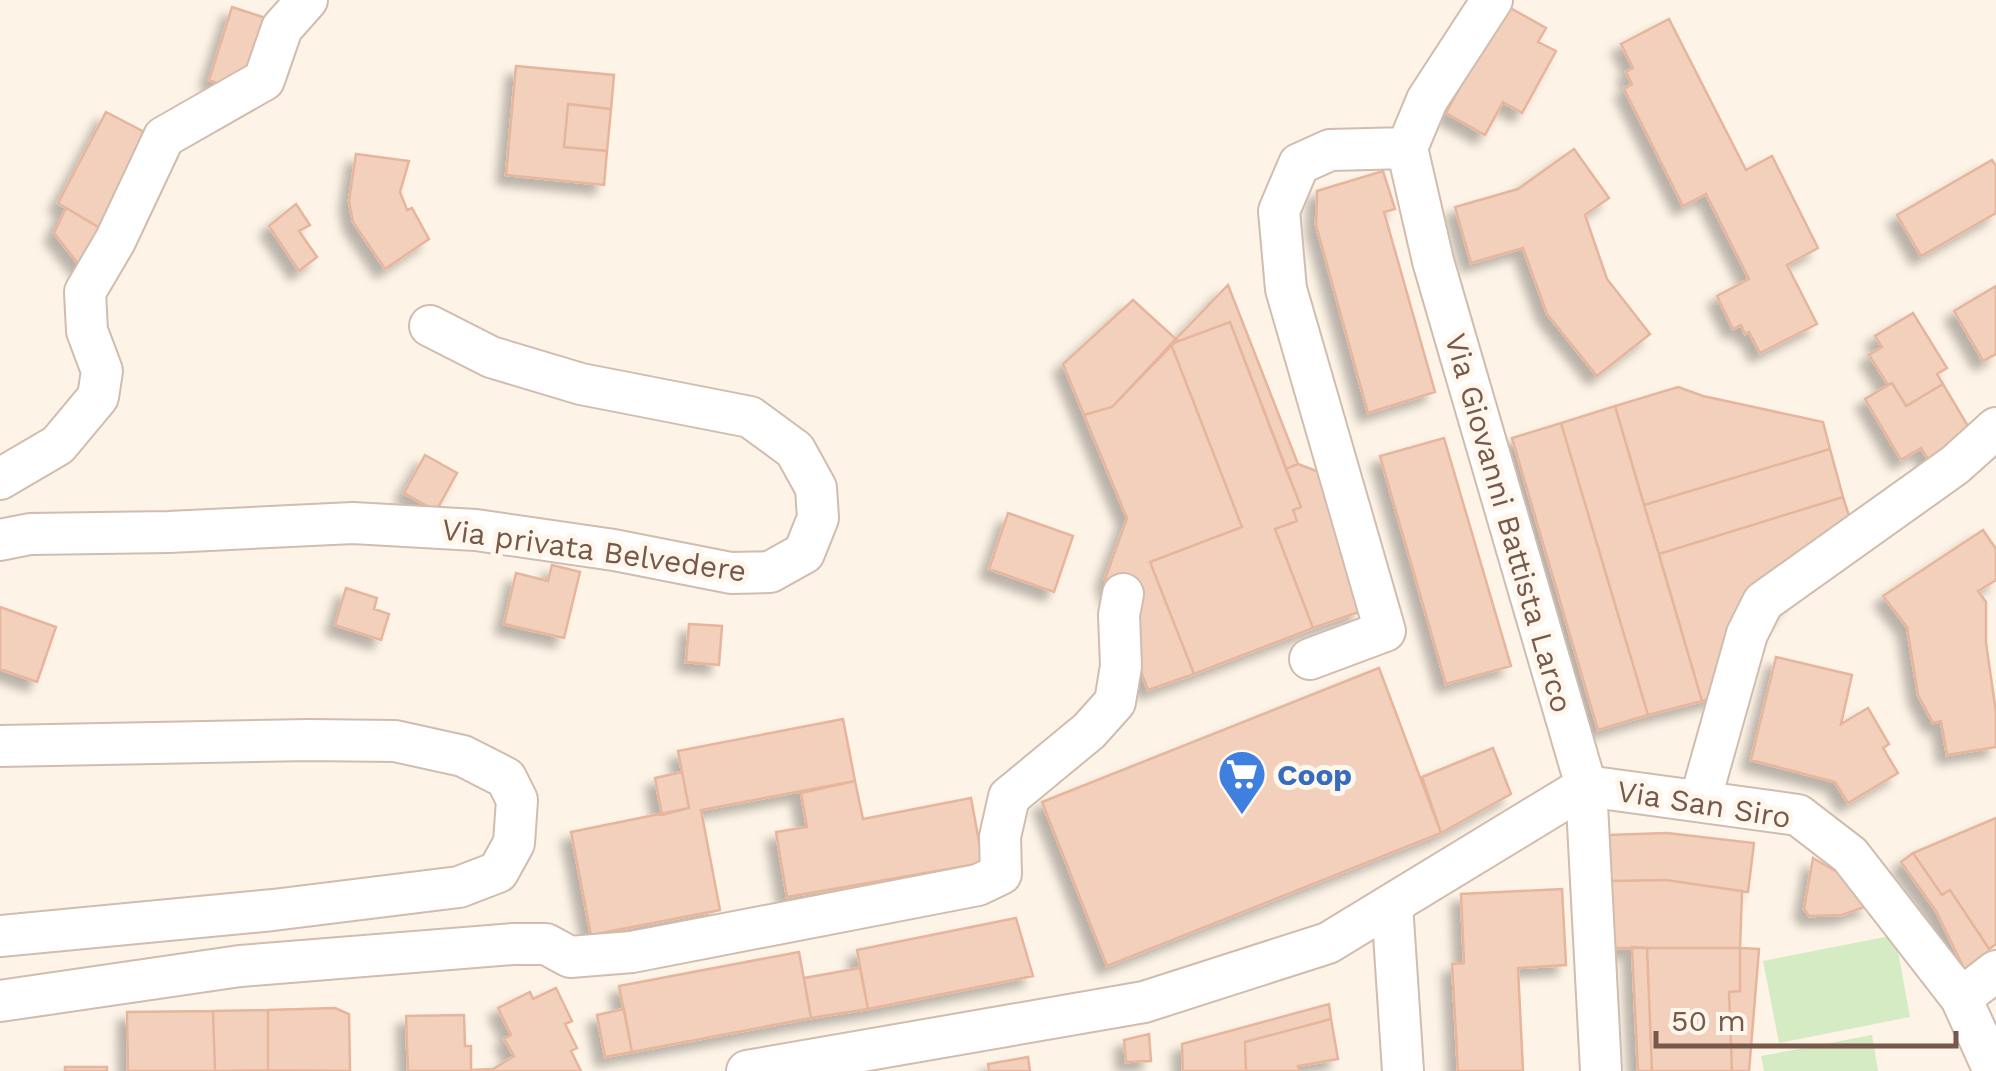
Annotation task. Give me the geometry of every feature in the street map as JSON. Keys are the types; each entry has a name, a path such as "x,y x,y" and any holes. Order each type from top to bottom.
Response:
{"street":[{"path":"0,479 58,445 98,397 102,371 86,331 85,292 116,241 164,137 264,80 282,28 306,0"},
{"path":"1310,660 1386,631 1286,289 1279,210 1299,164 1330,150 1407,148 1427,100 1492,0"},
{"name":"Via Giovanni Battista Larco","path":"1407,148 1433,261 1586,786 1601,1071"},
{"name":"Via privata Belvedere","path":"0,540 30,534 169,532 353,522 476,530 614,550 731,573 770,572 804,552 818,518 816,488 795,450 750,417 581,384 491,357 430,326"},
{"path":"1700,801 1747,634 1763,602 1955,465 1996,428"},
{"path":"0,1001 240,966 513,944 546,944 570,957 632,952 978,885 1002,874 1000,837 1009,798 1089,731 1115,702 1121,666 1119,615 1123,594"},
{"path":"0,746 395,742 464,756 506,778 517,800 514,843 498,872 460,886 273,910 0,936"},
{"path":"747,1071 1144,1002 1328,943 1586,786"},
{"name":"Via San Siro","path":"1586,786 1798,815 1850,855 1962,998 1994,1071"},
{"path":"1392,904 1404,1071"},
{"path":"1962,998 1996,971"}],"green space":[{"path":"1895,935 1910,1017 1779,1043 1763,961"},
{"path":"1872,1035 1878,1071 1764,1071 1761,1056"}],"building":[{"path":"1505,5 1546,28 1538,42 1556,51 1522,113 1503,102 1485,135 1446,113"},
{"path":"232,7 278,22 242,93 209,80"},
{"path":"1669,19 1746,170 1772,156 1818,248 1787,265 1817,324 1760,353 1749,332 1745,334 1741,325 1733,329 1717,296 1749,279 1706,194 1683,206 1624,89 1632,84 1626,72 1633,68 1621,44"},
{"path":"516,66 614,75 611,109 568,104 564,147 607,151 604,185 506,175"},
{"path":"568,104 611,109 607,151 564,147"},
{"path":"106,112 154,137 105,231 58,203"},
{"path":"1574,149 1609,198 1585,215 1607,279 1650,334 1597,376 1547,314 1523,248 1471,263 1455,207 1518,189"},
{"path":"356,154 409,161 400,192 407,210 412,208 429,239 385,269 353,222 349,201"},
{"path":"1992,160 1996,166 1996,213 1921,256 1897,215"},
{"path":"1383,171 1395,209 1384,212 1435,392 1368,413 1316,225 1317,191"},
{"path":"296,204 310,225 299,231 317,257 299,271 269,226"},
{"path":"66,208 105,231 84,271 54,233"},
{"path":"1228,285 1298,464 1286,469 1230,322 1171,344"},
{"path":"1996,286 1996,354 1983,361 1954,311"},
{"path":"1133,300 1177,340 1112,407 1084,415 1063,364"},
{"path":"1913,313 1947,368 1937,374 1943,384 1906,406 1869,355 1882,347 1875,336"},
{"path":"1230,322 1301,507 1293,510 1297,521 1275,529 1313,628 1194,674 1150,562 1242,527 1171,344"},
{"path":"1171,344 1242,527 1150,562 1194,674 1148,690 1105,579 1127,518 1084,415 1112,407"},
{"path":"1892,383 1906,406 1943,384 1975,438 1931,464 1921,448 1901,460 1865,399"},
{"path":"1678,387 1823,422 1830,449 1644,505 1615,406"},
{"path":"1615,406 1702,701 1648,715 1561,423"},
{"path":"1561,423 1648,715 1598,730 1512,438"},
{"path":"1444,438 1511,666 1446,684 1380,456"},
{"path":"1830,449 1843,497 1659,554 1644,505"},
{"path":"425,455 457,473 436,511 404,493"},
{"path":"1298,464 1319,472 1362,611 1313,628 1275,529 1297,521 1293,510 1301,507 1286,469"},
{"path":"1843,497 1850,519 1718,697 1702,701 1659,554"},
{"path":"1008,513 1073,536 1054,592 989,569"},
{"path":"1983,530 1996,549 1996,580 1978,591 1986,602 1996,747 1947,755 1941,721 1933,723 1918,695 1907,627 1883,596"},
{"path":"552,565 580,572 564,638 504,624 516,573 548,581"},
{"path":"346,588 377,598 374,609 389,614 381,640 335,625"},
{"path":"0,607 56,627 37,682 0,669"},
{"path":"689,624 722,626 719,665 686,662"},
{"path":"1776,657 1852,675 1841,724 1868,708 1889,744 1883,748 1898,773 1848,803 1835,782 1751,760"},
{"name":"Coop","path":"1379,668 1441,833 1107,966 1042,802"},
{"path":"843,719 855,781 701,810 720,910 591,935 571,832 689,808 678,751"},
{"path":"1493,748 1511,794 1441,833 1422,777"},
{"path":"682,772 689,808 662,815 655,778"},
{"path":"855,781 863,819 971,798 983,863 787,897 776,832 807,827 801,793"},
{"path":"1996,818 1996,944 1989,949 1950,890 1942,895 1913,853"},
{"path":"1667,833 1754,843 1748,892 1666,880 1611,881 1609,835"},
{"path":"1913,853 1942,895 1950,890 1996,959 1971,983 1936,911 1901,862"},
{"path":"1813,858 1846,877 1870,905 1842,915 1809,916 1804,909"},
{"path":"1666,880 1742,891 1740,948 1614,948 1611,881"},
{"path":"1562,889 1566,965 1518,968 1523,1071 1458,1071 1452,964 1464,963 1461,894"},
{"path":"1016,918 1033,976 868,1009 857,950"},
{"path":"1632,947 1647,948 1652,1071 1638,1071"},
{"path":"1647,948 1740,948 1740,991 1729,992 1732,1071 1652,1071"},
{"path":"1740,948 1759,949 1749,1071 1732,1071 1729,992 1740,991"},
{"path":"799,952 811,1018 632,1052 619,986"},
{"path":"860,968 868,1009 811,1018 804,978"},
{"path":"556,988 572,1021 565,1024 577,1048 571,1051 581,1071 408,1071 406,1016 464,1015 465,1046 471,1046 471,1070 493,1069 514,1056 504,1039 511,1035 498,1008 530,992 533,999"},
{"path":"1329,1004 1331,1019 1245,1042 1246,1071 1183,1071 1182,1044"},
{"path":"335,1008 349,1014 350,1071 268,1070 268,1010"},
{"path":"624,1009 632,1052 605,1057 597,1015"},
{"path":"268,1010 268,1070 215,1071 213,1011"},
{"path":"213,1011 215,1071 128,1071 127,1012"},
{"path":"1331,1019 1338,1059 1298,1066 1299,1071 1246,1071 1245,1042"},
{"path":"1149,1034 1151,1061 1126,1062 1124,1040"},
{"path":"1028,1057 1030,1071 989,1071 988,1064"},
{"path":"65,1067 107,1067 107,1071 65,1071"}],"place":[{"name":"Coop","path":"1242,816"}]}
